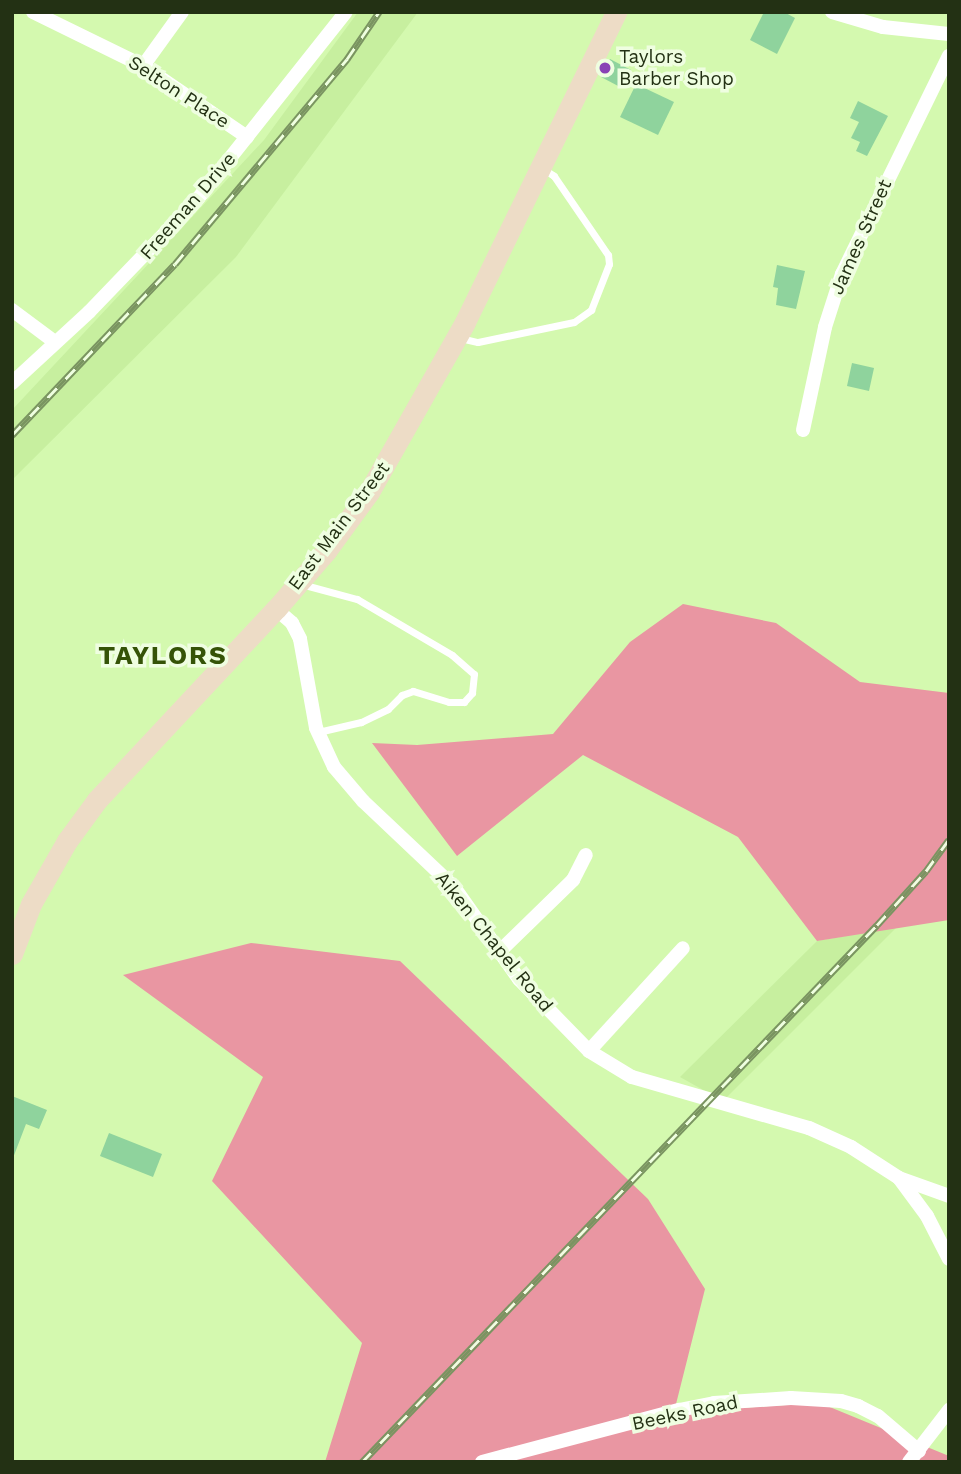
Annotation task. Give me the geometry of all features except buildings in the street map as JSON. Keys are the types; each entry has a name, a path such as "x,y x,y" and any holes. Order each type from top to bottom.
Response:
{"street":[{"name":"Selton Place","path":"33,12 143,66 247,137"},
{"path":"143,66 182,12"},
{"name":"Freeman Drive","path":"12,383 165,236 346,12"},
{"name":"East Main Street","path":"12,954 31,904 67,841 97,800 299,583 369,492 457,337 616,12"},
{"path":"832,12 883,27 949,34"},
{"name":"James Street","path":"803,430 825,327 842,274 949,56"},
{"path":"12,310 55,342"},
{"name":"Aiken Chapel Road","path":"276,609 292,624 300,639 317,732 323,748 345,782 454,887 519,979 589,1051 632,1077 827,1135 899,1178 927,1216 949,1259"},
{"path":"500,951 573,880 586,855"},
{"path":"589,1051 683,948"},
{"path":"899,1178 949,1196"},
{"name":"Beeks Road","path":"482,1462 679,1410 714,1403 791,1398 841,1401 858,1406 878,1416 914,1456"},
{"path":"914,1456 949,1410"}],"lane":[{"path":"457,337 478,342 574,322 591,310 609,264 608,255 554,176 541,168"},
{"path":"299,583 357,599 468,666 474,674 472,693 464,702 449,702 413,691 402,695 388,709 361,722 317,732"}],"shaded area":[{"path":"358,12 418,12 236,257 12,480 12,410 264,140"},
{"path":"683,604 776,623 860,682 949,693 949,920 817,941 738,837 583,755 457,856 372,743 417,745 553,734 630,642"},
{"path":"897,927 723,1101 680,1077 817,941"},
{"path":"251,943 400,961 648,1199 705,1289 674,1412 820,1403 949,1456 949,1462 325,1462 362,1343 212,1181 263,1077 123,975"}],"railway":[{"path":"12,435 175,264 347,59 379,12"},
{"path":"362,1462 877,925 926,871 949,839"}],"place":[{"name":"Taylors Barber Shop","path":"605,68"}],"district":[{"name":"TAYLORS","path":"163,656"}]}
